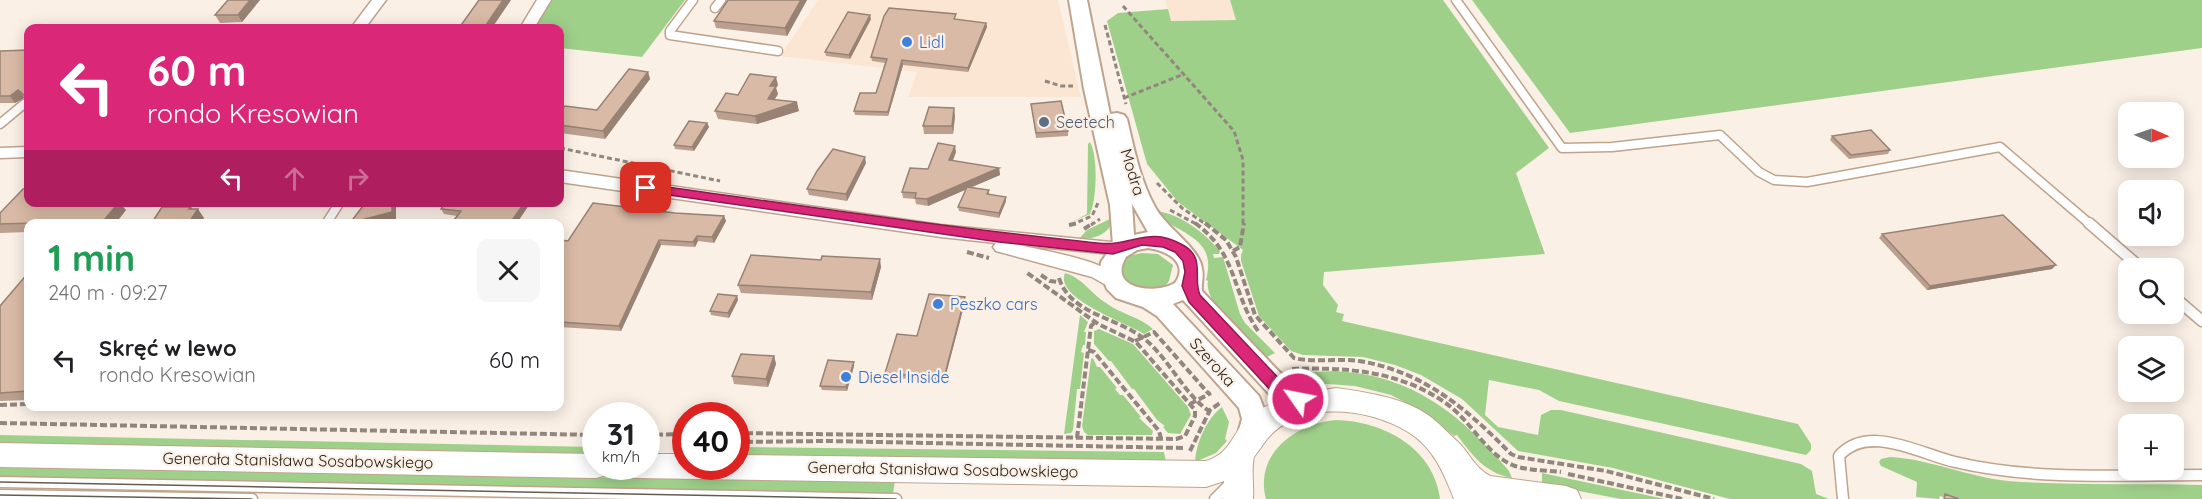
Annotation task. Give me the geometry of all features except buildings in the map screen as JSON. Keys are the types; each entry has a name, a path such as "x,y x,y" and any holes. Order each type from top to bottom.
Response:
{"main road":[{"name":"Generała Stanisława Sosabowskiego","path":"660,466 1206,474 1228,467 1276,414 1293,406 1321,399 1361,401 1400,413 1434,436 1465,486 1470,478 1481,486 1566,499"},
{"path":"1238,499 1243,453"},
{"name":"Generała Stanisława Sosabowskiego","path":"0,455 582,466"}],"street":[{"path":"361,24 380,0"},
{"path":"529,24 544,0"},
{"name":"Modra","path":"1088,13 1140,198 1157,228 1175,246"},
{"name":"Modra","path":"1088,13 1094,89 1122,211 1124,247"},
{"path":"0,153 24,152"},
{"path":"564,177 948,232 1113,249 1148,240 1175,246 1187,255 1192,272 1189,282 1181,291 1172,296 1148,299 1131,296 1097,272 948,232"},
{"path":"1115,283 1111,275 1111,262 1124,247"},
{"name":"Szeroka","path":"1189,282 1194,298 1280,389 1298,399 1321,399"},
{"name":"Szeroka","path":"1148,299 1165,310 1250,403 1255,419 1243,453"}],"lane":[{"path":"693,0 670,34 778,51"},
{"path":"715,8 721,0"},
{"path":"1456,0 1562,148 1612,147 1720,135 1759,172 1774,180 1807,182 2000,147 2129,258"},
{"path":"0,124 24,104"},
{"path":"2184,306 2202,321"},
{"path":"1843,499 1839,456 1847,446 1866,440 1890,444 1959,464 2001,471 2038,474 2202,475"},
{"path":"1215,499 1230,485 1243,453"},
{"path":"0,482 896,499"},
{"path":"0,495 252,499"}],"path":[{"path":"1123,6 1213,106 1239,141 1245,162 1242,179 1244,218 1240,247 1233,251"},
{"path":"1088,13 1124,98 1126,108"},
{"path":"1124,98 1184,74"},
{"path":"1045,81 1061,86 1082,86"},
{"path":"564,149 724,182"},
{"path":"1153,178 1182,208 1217,232 1233,251 1255,315 1266,330 1296,359 1341,359 1368,362 1425,381 1465,407 1516,456 1606,471 1714,499"},
{"path":"1066,230 1068,225 1085,221 1094,215 1098,207 1098,194"},
{"path":"1165,209 1184,216 1210,233 1221,244 1229,259 1244,311 1260,334"},
{"path":"1079,233 1105,217"},
{"path":"963,252 995,259"},
{"path":"750,433 1161,439 1180,439 1185,436 1196,414 1190,404 1135,341 1095,322 1022,268"},
{"path":"1061,272 1059,281 1066,292 1101,318 1143,338 1209,411"},
{"path":"1077,438 1091,326 1095,322"},
{"path":"1135,341 1154,332 1210,393 1190,404"},
{"path":"1088,350 1094,352 1158,429 1161,439"},
{"path":"1288,367 1345,368 1390,376 1417,387 1447,405 1511,464 1598,479 1682,499"},
{"path":"1189,457 1190,450 1209,411 1221,402"},
{"path":"0,405 24,404"},
{"path":"0,423 582,435"},
{"path":"750,441 1190,450"}],"shaded area":[{"path":"818,0 1058,0 1081,97 908,97 917,72 780,56"},
{"path":"1165,0 1230,0 1236,20 1171,21"}],"green space":[{"path":"550,0 685,0 642,57 564,48 564,24 535,24"},
{"path":"1230,0 1443,0 1549,148 1516,173 1545,254 1324,272 1323,285 1338,305 1336,312 1344,314 1342,321 1798,424 1811,444 1811,450 1806,455 1559,401 1539,390 1489,380 1485,415 1498,427 1538,435 1541,415 1551,410 1561,410 1801,464 1812,471 1816,494 1829,499 1730,499 1613,468 1518,451 1462,399 1421,375 1395,365 1363,357 1303,355 1291,351 1259,316 1241,261 1243,250 1178,202 1147,164 1107,21 1118,13 1168,9 1171,21 1236,20"},
{"path":"1472,0 2202,0 2202,48 1570,133"},
{"path":"1090,142 1095,167 1092,207 1090,214 1072,222 1087,214 1088,144"},
{"path":"1155,211 1173,215 1182,220 1206,237 1220,251 1219,254 1213,254 1214,258 1223,257 1240,314 1245,323 1275,353 1265,358 1220,311 1208,290 1206,280 1208,265 1201,245"},
{"path":"1114,217 1106,231 1091,238 1079,239 1087,230"},
{"path":"1142,253 1158,254 1173,265 1169,281 1163,289 1138,286 1125,279 1122,265 1128,256"},
{"path":"1065,273 1077,278 1112,307 1142,321 1153,329 1144,334 1081,301 1070,292 1065,283"},
{"path":"1080,315 1088,322 1084,332 1086,332 1085,345 1081,352 1084,353 1080,389 1077,389 1073,430 1071,433 1064,434"},
{"path":"1099,329 1133,344 1188,407 1191,415 1180,434 1168,433 1163,427 1165,426 1157,420 1111,361 1094,344 1094,331"},
{"path":"1093,358 1097,367 1100,367 1117,388 1115,389 1123,395 1141,417 1139,418 1153,431 1152,435 1088,435 1084,432 1082,426 1091,359"},
{"path":"1335,371 1388,380 1433,401 1472,432 1509,471 1512,478 1494,472 1474,456 1457,435 1454,436 1424,412 1391,395 1355,386 1314,383 1285,373"},
{"path":"1222,407 1229,422 1225,439 1227,441 1216,453 1195,462 1203,432"},
{"path":"1335,420 1371,425 1403,440 1427,465 1440,499 1266,499 1264,483 1266,468 1272,455 1281,444 1306,428"},
{"path":"0,435 582,447 582,454 0,444"},
{"path":"750,447 1164,452 1166,462 750,455"},
{"path":"1890,457 1920,461 2008,481 2202,485 2202,499 1948,499 1940,496 1939,499 1916,497 1917,482 1881,466 1879,462 1881,459"},
{"path":"0,465 582,477 582,480 660,480 660,478 672,478 672,480 895,480 893,495 0,477"},
{"path":"1542,473 1665,499 1621,499 1542,484"}],"tram line":[{"path":"0,482 896,499"},
{"path":"0,495 252,499"}],"place":[{"name":"Lidl","path":"907,42"},
{"name":"Seetech","path":"1044,122"},
{"name":"Peszko cars","path":"938,304"},
{"name":"Diesel Inside","path":"846,377"}],"route":[{"path":"646,188 941,231 1113,249 1142,241 1165,242 1187,255 1192,267 1189,286 1194,298 1280,389 1298,399"}]}
